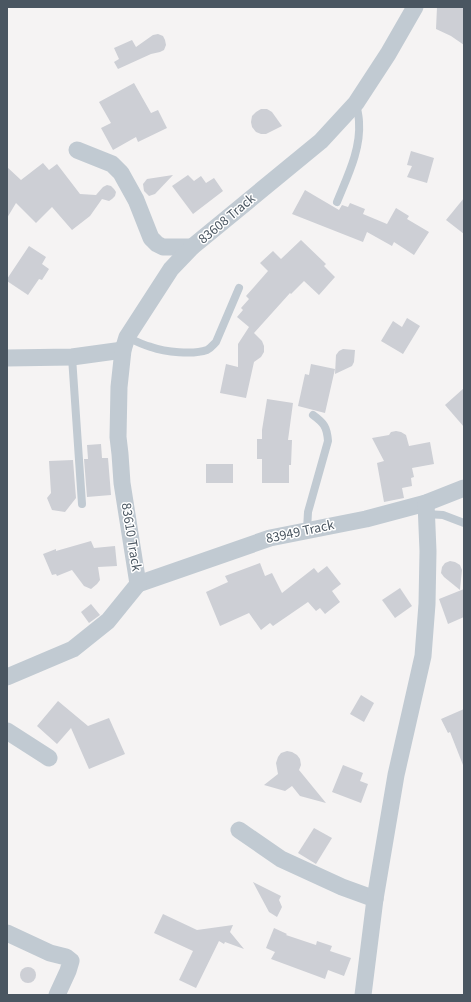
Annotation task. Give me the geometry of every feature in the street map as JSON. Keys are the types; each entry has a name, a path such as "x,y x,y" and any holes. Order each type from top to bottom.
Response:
{"street":[{"name":"83608 Track","path":"125,344 171,269 192,247 321,141 356,102 388,54 415,7"},
{"path":"77,150 112,164 121,173 136,200 151,238 156,244 163,246 192,247"},
{"path":"7,358 72,357 125,344"},
{"name":"83610 Track","path":"7,677 73,649 108,621 138,584 122,483 118,437 119,387 125,344"},
{"name":"83949 Track","path":"138,584 270,538 426,509 464,488"},
{"path":"364,995 375,899 396,775 423,656 428,604 426,509"},
{"path":"7,731 49,758"},
{"path":"239,830 281,859 342,887 375,899"},
{"path":"7,933 50,954 66,957 71,961 57,995"}],"lane":[{"path":"336,202 353,162 359,137 360,121 356,102"},
{"path":"125,344 151,347 166,351 187,352 212,348 239,288"},
{"path":"72,357 82,504"},
{"path":"307,530 308,512 328,441 327,431 322,421 313,415"},
{"path":"426,509 464,523"}],"building":[{"path":"437,7 464,7 464,45 451,36 436,29"},
{"path":"158,34 163,36 165,40 166,45 164,50 151,54 118,69 114,62 119,59 114,48 132,40 136,47 153,35"},
{"path":"134,83 151,113 158,110 167,128 138,142 136,137 113,150 101,128 111,123 99,102"},
{"path":"261,109 267,109 272,112 282,126 266,134 256,132 252,127 252,116"},
{"path":"411,151 434,158 427,183 407,177 412,166 407,165"},
{"path":"43,163 49,170 57,164 80,194 96,195 103,187 107,185 114,189 116,192 115,196 109,201 102,199 90,216 72,230 52,207 36,223 16,203 7,218 7,167 21,180"},
{"path":"173,175 155,194 149,196 144,191 143,184 147,179"},
{"path":"188,175 194,181 201,176 206,183 214,178 223,191 193,214 172,186"},
{"path":"305,190 339,210 342,205 348,207 350,203 365,209 363,214 387,224 396,208 409,216 407,219 429,232 414,255 394,242 392,246 367,232 363,242 292,214"},
{"path":"464,198 464,234 446,220"},
{"path":"301,240 326,264 324,266 335,277 319,295 304,281 291,294 290,293 254,333 262,341 264,352 261,357 254,362 246,398 220,393 226,364 238,367 238,344 249,327 237,317 243,310 241,308 249,299 246,296 268,271 260,263 273,251 281,259"},
{"path":"29,246 46,257 42,264 49,269 42,280 39,279 28,295 7,281 7,279"},
{"path":"407,318 420,326 403,354 381,341 393,321 402,327"},
{"path":"343,349 355,350 354,362 352,366 335,374 336,355"},
{"path":"311,364 335,369 325,413 298,406 305,374 309,375"},
{"path":"464,388 464,427 445,405"},
{"path":"267,399 293,403 288,440 292,440 291,465 289,465 289,483 262,483 262,459 257,459 257,439 262,439"},
{"path":"396,431 406,435 409,446 430,442 434,464 412,468 414,477 411,478 412,486 402,488 404,498 384,502 377,463 384,461 372,438 389,435 391,432"},
{"path":"101,444 102,458 108,458 111,495 87,497 84,459 88,459 87,445"},
{"path":"73,460 76,498 65,512 52,510 47,498 51,493 49,461"},
{"path":"206,464 233,464 233,483 206,483"},
{"path":"91,541 94,548 115,546 117,566 98,567 100,580 97,584 91,589 84,586 72,570 57,576 56,574 52,575 43,554 56,549 56,551"},
{"path":"450,561 460,565 462,570 460,590 441,573 442,567 445,563"},
{"path":"260,563 265,576 272,573 282,593 314,568 318,573 327,566 341,584 332,591 340,602 325,614 320,608 316,611 308,602 273,626 270,623 261,630 249,613 220,626 206,592 228,582 225,576"},
{"path":"400,588 412,606 395,618 382,600"},
{"path":"464,589 464,617 448,624 439,599"},
{"path":"91,604 100,615 89,623 81,612"},
{"path":"361,695 374,703 364,722 350,714"},
{"path":"58,701 88,726 109,718 125,754 89,769 71,728 57,744 37,726"},
{"path":"464,709 463,765 450,732 448,733 441,719"},
{"path":"287,751 297,755 300,759 301,765 299,770 326,803 300,796 292,786 285,791 264,785 278,774 276,763 278,757 281,753"},
{"path":"343,765 363,773 360,781 368,784 361,803 332,792"},
{"path":"314,828 332,838 316,864 298,853"},
{"path":"253,882 281,896 279,900 282,907 277,917 269,912"},
{"path":"163,914 197,930 233,925 230,932 244,949 225,942 224,944 219,941 196,988 179,980 193,951 154,933"},
{"path":"274,928 287,934 286,935 316,945 317,941 332,946 330,951 351,958 344,976 328,970 325,979 271,959 275,952 266,948"},
{"path":"28,967 34,969 36,975 34,981 28,983 22,981 20,975 22,969"}]}
